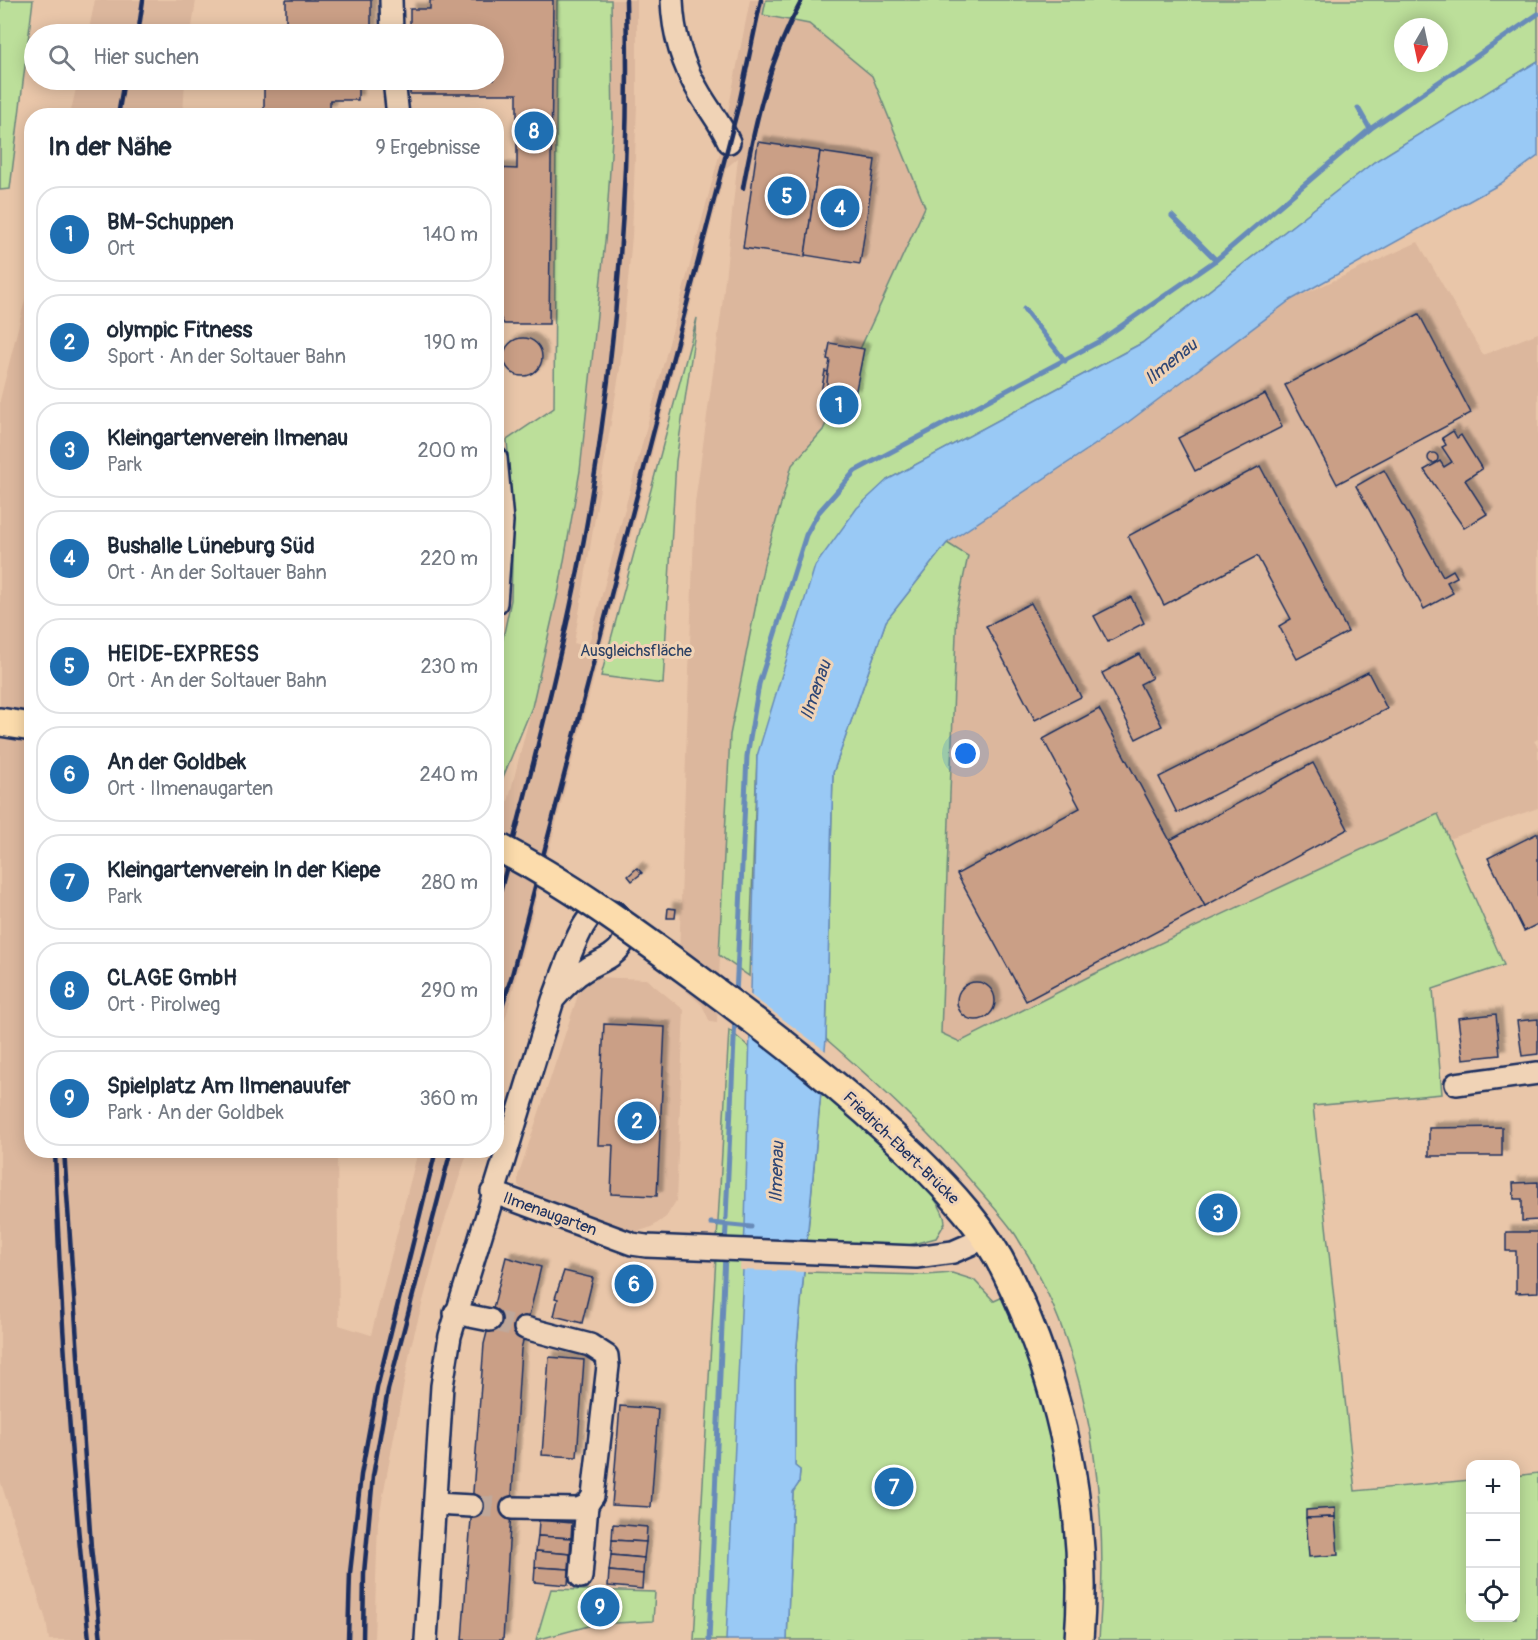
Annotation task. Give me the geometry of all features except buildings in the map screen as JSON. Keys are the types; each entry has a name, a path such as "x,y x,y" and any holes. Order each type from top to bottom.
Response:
{"main road":[{"path":"0,722 24,726"},
{"name":"Friedrich-Ebert-Brücke","path":"504,851 606,911 785,1043 860,1105 915,1157 957,1201 985,1238 1007,1273 1042,1358 1062,1426 1074,1481 1080,1543 1082,1606 1079,1640"}],"street":[{"path":"391,0 392,24"},
{"path":"672,0 673,19 693,82 720,122 729,142"},
{"path":"395,90 397,108"},
{"path":"504,1154 553,1000"},
{"path":"1456,1084 1538,1073"},
{"path":"492,1192 503,1158"},
{"name":"Ilmenaugarten","path":"426,1640 442,1386 455,1313 492,1192 632,1244 652,1247 915,1257 952,1252 985,1238"},
{"path":"455,1313 490,1320"},
{"path":"512,1508 561,1511 578,1509 586,1505 593,1496 609,1366 607,1356 591,1345 525,1328"},
{"path":"435,1504 472,1506"},
{"path":"581,1577 586,1505"}],"shaded area":[{"path":"95,0 196,0 192,24 90,24"},
{"path":"611,0 637,0 637,103 632,236 620,369 574,643 588,647 720,152 750,0 766,0 763,15 809,24 872,76 925,207 823,430 792,465 764,564 730,735 717,1023 710,1022 702,1005 678,984 695,503 722,307 738,158 726,168 504,1024 504,817 532,707 580,471 606,232 613,123"},
{"path":"76,90 184,90 183,108 72,108"},
{"path":"1418,242 1483,355 1538,333 1538,739 1534,741 1538,747 1538,808 1448,839 1438,814 959,1042 941,1033 957,608 968,557 947,543 1123,426 1289,301"},
{"path":"24,304 24,1158 337,1158 339,1325 371,1335 416,1158 466,1158 443,1226 411,1346 378,1522 374,1640 49,1640 46,1620 0,1480 0,400"},
{"path":"594,977 646,979 684,1010 676,1201 666,1217 652,1227 630,1234 530,1196 518,1185 518,1176 579,992"}],"green space":[{"path":"0,0 33,0 30,24 24,24 24,74 10,189 0,190"},
{"path":"557,0 611,0 613,123 606,232 580,471 559,589 532,707 504,775 504,633 511,600 513,524 507,440 554,408"},
{"path":"766,0 1538,0 1538,61 1374,162 1142,343 887,480 757,756 749,976 719,955 730,735 764,564 792,465 823,430 925,207 872,76 809,24 763,15"},
{"name":"Ausgleichsfläche","path":"697,318 676,461 663,684 601,676"},
{"path":"947,543 968,556 957,608 941,1033 960,1042 1092,975 1438,814 1504,965 1433,989 1442,1094 1313,1106 1355,1491 1466,1480 1466,1622 1520,1622 1520,1475 1538,1473 1538,1640 1099,1640 1102,1588 1101,1535 1090,1430 1078,1378 1062,1328 1041,1279 1011,1228 960,1168 905,1110 826,1039 833,773 886,621"},
{"path":"729,1030 754,1051 727,1640 694,1640"},
{"path":"821,1090 893,1153 929,1192 941,1209 945,1223 936,1238 909,1245 807,1242"},
{"path":"804,1272 926,1275 952,1273 974,1280 994,1301 1003,1297 1036,1380 1049,1422 1058,1464 1067,1551 1066,1640 787,1640 793,1491 799,1483 800,1470 795,1466 795,1366"},
{"path":"551,1589 655,1592 653,1621 596,1624 536,1640"}],"water":[{"name":"Ilmenau","path":"1538,61 1538,156 1500,184 1289,301 1123,426 947,543 886,621 833,773 826,1039 795,1366 795,1466 800,1470 799,1483 793,1492 787,1640 726,1640 745,1226 757,756 815,566 857,508 887,480 1142,343 1374,162"}],"pier":[{"path":"748,993 827,1052 824,1092 747,1033"},
{"path":"741,1240 810,1242 807,1272 740,1270"}],"waterway":[{"path":"736,996 747,756 759,684 806,535 818,513 855,471 1098,342 1216,260 1370,129 1538,14"},
{"path":"1358,108 1370,129"},
{"path":"1172,216 1216,260"},
{"path":"1024,309 1065,361"},
{"path":"726,1218 735,1018"},
{"path":"711,1223 751,1227"},
{"path":"725,1244 726,1227"},
{"path":"709,1640 725,1253"}],"tunnel":[{"path":"490,1320 525,1328"},
{"path":"472,1506 512,1508"}],"railway":[{"path":"139,24 143,0"},
{"path":"504,878 565,632 584,539 605,405 619,271 623,203 627,68 626,0"},
{"path":"504,1000 739,104 761,0"},
{"path":"743,188 772,68 790,22 802,0"},
{"path":"119,108 122,90"},
{"path":"55,1158 67,1396 89,1640"},
{"path":"65,1158 91,1547 101,1640"},
{"path":"348,1640 350,1573 361,1475 377,1388 434,1158"},
{"path":"363,1640 364,1573 373,1476 388,1390 449,1158"}],"place":[{"name":"CLAGE GmbH","path":"534,131"},
{"name":"HEIDE-EXPRESS","path":"787,196"},
{"name":"Bushalle Lüneburg Süd","path":"840,208"},
{"name":"BM-Schuppen","path":"839,405"},
{"name":"olympic Fitness","path":"637,1121"},
{"name":"Kleingartenverein Ilmenau","path":"1218,1213"},
{"name":"An der Goldbek","path":"634,1284"},
{"name":"Kleingartenverein In der Kiepe","path":"894,1487"},
{"name":"Spielplatz Am Ilmenauufer","path":"600,1607"}]}
